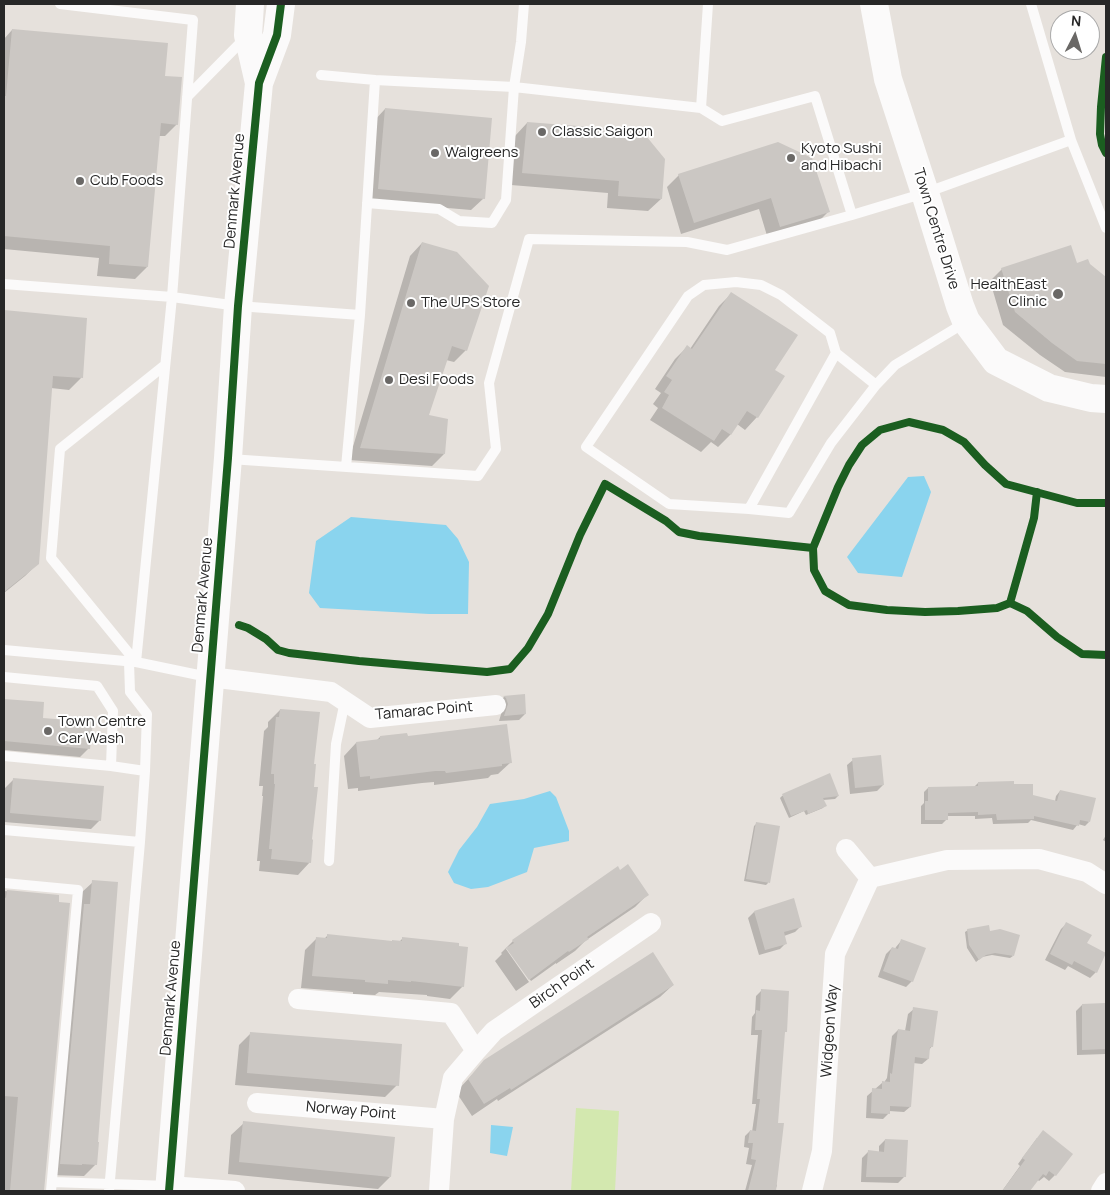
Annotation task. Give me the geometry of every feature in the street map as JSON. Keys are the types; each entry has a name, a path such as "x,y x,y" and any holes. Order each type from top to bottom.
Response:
{"street":[{"name":"Denmark Avenue","path":"250,4 248,34 259,83"},
{"name":"Denmark Avenue","path":"169,1188 228,458 238,306 259,83 277,35 281,4"},
{"name":"Town Centre Drive","path":"874,4 888,79 966,321 996,361 1049,388 1106,400"},
{"name":"Tamarac Point","path":"210,677 331,692 370,718 496,705"},
{"path":"846,849 870,878 947,860 1039,859 1087,872 1106,884"},
{"name":"Widgeon Way","path":"812,1191 822,1151 835,954 870,878"},
{"name":"Birch Point","path":"439,1191 444,1119 453,1078 494,1031 651,923"},
{"path":"298,1000 451,1013 476,1050"},
{"name":"Norway Point","path":"257,1103 444,1119"},
{"path":"1101,1191 1106,1183"},
{"path":"169,1188 235,1191"}],"lane":[{"path":"60,4 193,20 172,297 132,662 130,692 147,714 145,771 110,1188"},
{"path":"367,203 439,209 459,221 492,223 506,200 514,87 521,42 524,4"},
{"path":"701,108 708,4"},
{"path":"1031,4 1071,140 1106,228"},
{"path":"187,97 248,34"},
{"path":"321,75 375,80 514,87 701,108 722,121 815,96 852,215"},
{"path":"346,467 360,315 375,80"},
{"path":"228,458 478,476 496,449 489,383 529,239 687,242 727,250 925,194 1071,140"},
{"path":"876,385 836,353 830,333 781,295 760,285 736,282 704,284 688,296 586,447 669,504 789,513 831,443 894,365 966,321"},
{"path":"4,284 172,297 238,306 360,315"},
{"path":"749,509 836,353"},
{"path":"132,662 51,558 60,449 165,366"},
{"path":"4,650 132,662 210,677"},
{"path":"4,677 98,686 113,711 111,766"},
{"path":"329,861 336,744 346,702"},
{"path":"4,756 145,771"},
{"path":"4,830 140,842"},
{"path":"4,883 78,890 51,1187 169,1188"}],"green space":[{"path":"576,1108 619,1111 615,1191 571,1191"}],"water":[{"path":"924,476 931,492 902,577 858,573 847,557 908,477"},
{"path":"351,517 446,525 458,539 469,562 468,614 429,614 320,608 309,593 316,541"},
{"path":"550,791 556,797 569,831 569,841 534,848 527,872 488,887 471,889 454,883 448,872 459,850 477,827 490,804 524,799"},
{"path":"491,1125 513,1127 507,1156 490,1153"}],"building":[{"name":"Cub Foods","path":"12,29 168,43 165,76 182,77 178,125 161,123 148,267 109,264 110,246 4,236 4,96 6,96"},
{"name":"Walgreens","path":"385,108 492,118 485,199 378,189"},
{"path":"527,122 642,131 665,159 662,199 618,196 619,181 522,173"},
{"path":"778,142 812,158 830,212 780,227 771,198 694,223 678,174"},
{"path":"422,242 457,252 489,286 467,351 452,346 429,415 448,419 445,454 360,448"},
{"name":"HealthEast Clinic","path":"1071,245 1077,263 1088,259 1090,264 1106,277 1106,364 1077,361 1015,312 1001,268"},
{"path":"731,292 798,335 775,370 785,376 758,418 747,411 731,435 722,429 714,441 662,408 669,395 664,392 672,380 666,376 687,345 692,349"},
{"path":"4,310 87,318 83,378 53,376 39,564 4,592"},
{"path":"525,694 526,714 504,716 508,704 503,696"},
{"name":"Town Centre Car Wash","path":"4,699 44,702 43,718 93,722 90,749 4,741"},
{"path":"280,709 320,712 314,764 316,764 314,787 318,787 311,863 271,859 272,849 269,849 275,784 274,774 271,774 276,717 279,717"},
{"path":"507,724 512,763 446,773 445,771 435,771 370,779 370,776 360,777 356,742 380,739 380,736 407,733 408,736"},
{"path":"881,755 884,785 855,788 852,758"},
{"path":"830,773 839,796 823,798 827,806 808,814 807,810 791,816 782,794"},
{"path":"13,778 104,786 101,821 10,813"},
{"path":"1014,781 1014,784 1033,784 1033,795 1057,801 1060,790 1096,798 1090,822 1080,820 1079,826 1034,816 1034,819 997,820 996,814 978,815 978,812 948,813 948,820 925,820 925,801 928,801 928,787 978,786 978,782"},
{"path":"756,822 780,826 770,883 746,879"},
{"path":"628,864 649,895 587,937 589,939 568,951 529,980 506,948 514,943 512,940 618,866 620,870"},
{"path":"92,880 118,882 97,1165 60,1164 84,904 90,904"},
{"path":"7,890 59,895 59,902 70,903 44,1191 10,1191 18,1097 4,1096 4,897 6,898"},
{"path":"794,898 802,927 784,932 787,944 765,950 754,911"},
{"path":"1066,922 1092,935 1087,943 1106,953 1097,973 1074,961 1072,965 1050,954"},
{"path":"989,925 990,931 1000,929 1020,935 1014,956 995,953 986,955 979,960 969,945 967,929"},
{"path":"327,934 392,941 402,941 402,937 459,943 459,946 468,947 464,987 388,980 388,984 365,982 365,980 312,976 316,937 327,938"},
{"path":"901,939 926,948 913,982 883,971 892,947 898,949"},
{"path":"653,952 674,985 511,1090 510,1088 484,1104 468,1079 484,1060"},
{"path":"761,989 789,991 778,1123 784,1123 776,1191 748,1191 756,1160 751,1159 753,1143 748,1143 750,1130 756,1131 760,1099 757,1099 762,1030 755,1030 756,1010 760,1011"},
{"path":"1105,1003 1106,1049 1082,1050 1082,1004"},
{"path":"913,1007 938,1011 933,1047 930,1047 929,1059 915,1057 911,1107 890,1106 890,1114 871,1113 872,1088 882,1089 882,1081 890,1082 898,1029 910,1031"},
{"path":"250,1032 402,1044 399,1086 247,1073"},
{"path":"243,1121 395,1137 391,1177 239,1162"},
{"path":"1043,1130 1073,1154 1056,1176 1049,1171 1046,1176 1043,1174 1030,1191 1002,1191 1025,1160 1022,1158"},
{"path":"885,1139 908,1140 906,1177 866,1177 868,1150 884,1152"}],"cycle path":[{"path":"169,1191 228,458 238,306 259,83 277,35 281,4"},
{"path":"1106,57 1100,134 1106,153"},
{"path":"1106,503 1077,503 1006,484 964,442 943,430 909,422 880,430 862,445 838,487 813,548 814,570 825,591 849,605 925,612 997,608 1010,603 1027,611 1057,637 1082,654 1106,655"},
{"path":"239,625 266,639 278,650 289,653 487,672 510,669 528,648 548,614 580,535 605,484 666,521 679,532 699,536 813,548"},
{"path":"1010,603 1034,518 1037,492"}],"place":[{"name":"Classic Saigon","path":"542,132"},
{"name":"Walgreens","path":"435,153"},
{"name":"Kyoto Sushi and Hibachi","path":"791,158"},
{"name":"Cub Foods","path":"80,181"},
{"name":"HealthEast Clinic","path":"1058,294"},
{"name":"The UPS Store","path":"411,303"},
{"name":"Desi Foods","path":"389,380"},
{"name":"Town Centre Car Wash","path":"48,731"}]}
